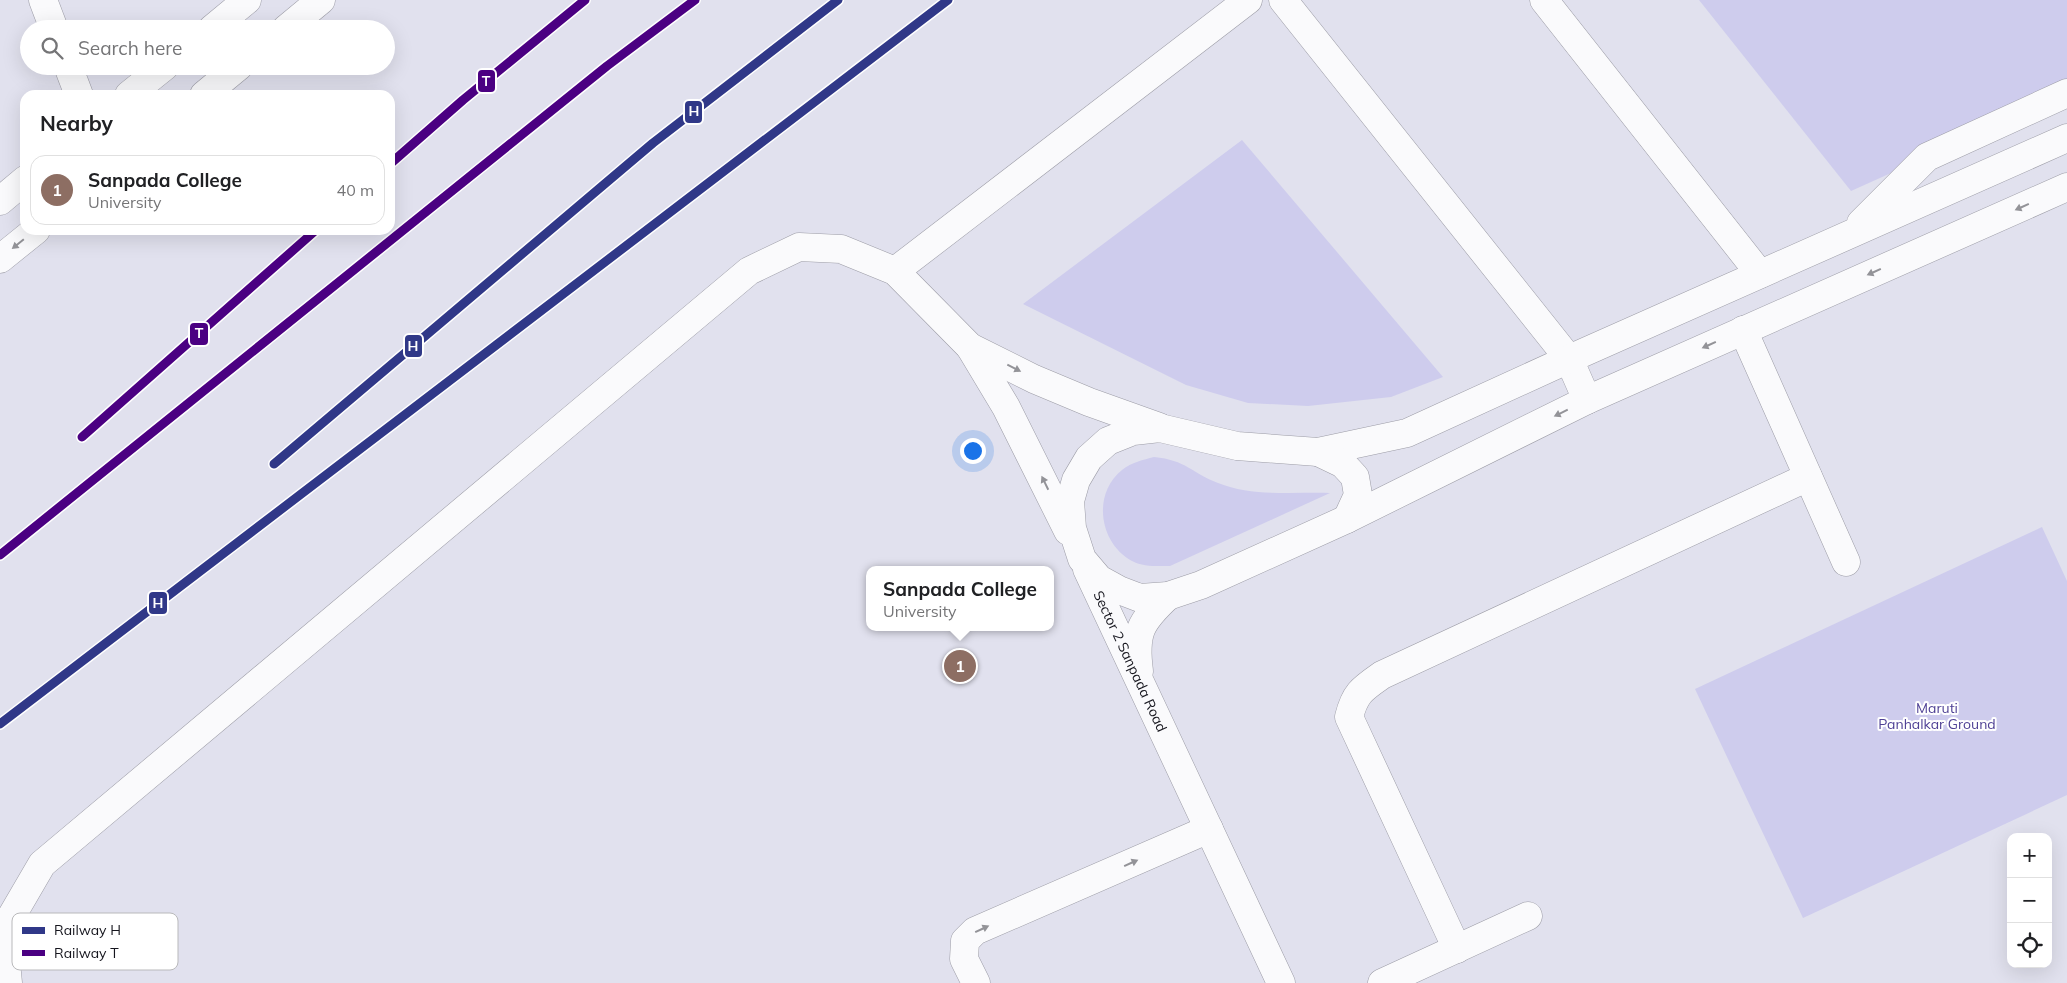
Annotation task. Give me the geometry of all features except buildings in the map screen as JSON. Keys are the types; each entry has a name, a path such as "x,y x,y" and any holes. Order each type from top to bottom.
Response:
{"street":[{"path":"42,0 50,20"},
{"path":"223,20 247,0"},
{"path":"297,20 321,0"},
{"path":"895,271 1248,0"},
{"path":"1283,0 1569,359 1587,400"},
{"path":"1544,0 1760,274"},
{"path":"71,75 77,90"},
{"path":"135,90 154,75"},
{"path":"210,90 228,75"},
{"path":"1850,234 1927,157 2067,93"},
{"path":"13,913 42,864 749,271 799,247 841,249 895,271 970,347 1034,379 1088,402 1160,428 1237,446 1318,452 1407,433 2067,138"},
{"path":"0,201 20,184"},
{"path":"1160,428 1133,431 1108,441 1089,458 1076,480 1070,501 1072,528 1082,559 1099,579 1118,590 1140,598 1168,596 1201,585 1347,519 1587,400 2067,187"},
{"path":"0,259 30,235"},
{"path":"1743,330 1846,562"},
{"name":"Sector 2 Sanpada Road","path":"970,347 1006,407 1082,559 1281,983"},
{"path":"1318,452 1343,464 1355,476 1358,494 1347,519"},
{"path":"1457,949 1349,717 1353,701 1366,686 1382,675 1808,477"},
{"path":"1141,685 1137,652 1139,632 1149,613 1168,596"},
{"path":"976,983 964,959 965,941 975,931 1209,829"},
{"path":"8,983 3,931 12,916"},
{"path":"1382,983 1528,916"}],"green space":[{"path":"1699,0 2067,0 2067,94 1851,191"},
{"path":"1242,140 1443,377 1391,397 1308,406 1248,403 1186,385 1023,304"},
{"path":"1154,457 1174,461 1218,483 1245,490 1274,493 1330,493 1170,566 1150,566 1132,561 1112,543 1106,531 1103,505 1106,492 1112,480 1122,470 1134,463"},
{"name":"Maruti Panhalkar Ground","path":"2042,527 2067,581 2067,795 1803,918 1695,689"}],"rail line":[{"name":"T","path":"395,160 463,100 585,0"},
{"name":"T","path":"0,555 607,66 695,0"},
{"name":"H","path":"274,464 653,143 838,0"},
{"name":"H","path":"0,724 948,0"},
{"name":"T","path":"82,437 310,235"}],"place":[{"name":"Sanpada College","path":"960,666"}]}
